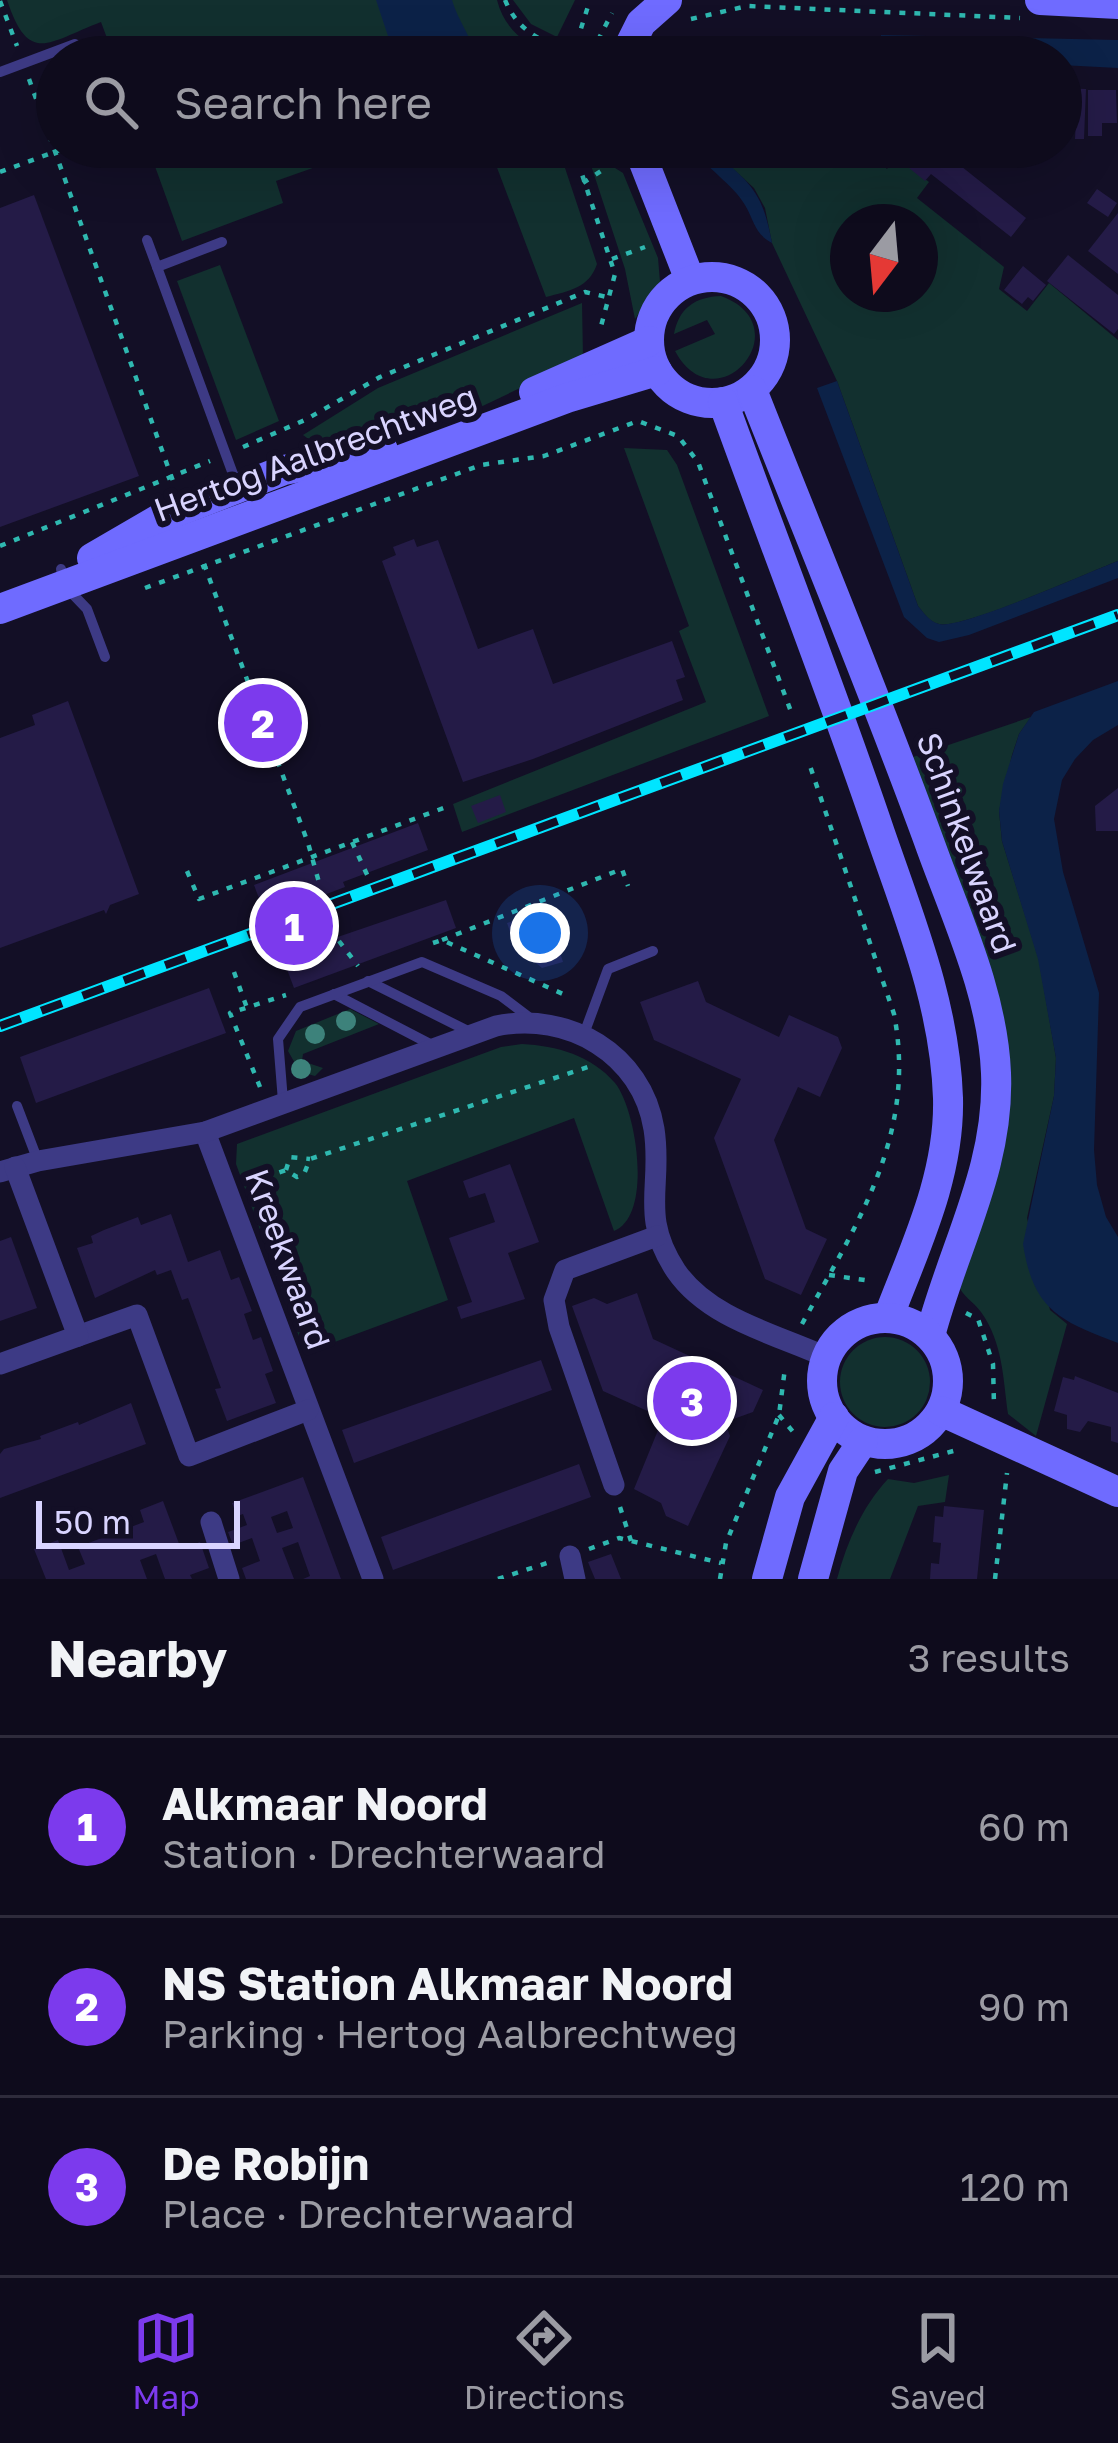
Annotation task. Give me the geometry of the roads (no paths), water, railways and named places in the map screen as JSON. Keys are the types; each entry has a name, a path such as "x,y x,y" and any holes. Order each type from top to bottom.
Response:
{"street":[{"path":"1032,9 1118,4"},
{"path":"634,36 641,23 677,10"},
{"path":"646,168 690,280"},
{"path":"690,280 735,281 754,292 768,310 775,331 766,374 752,389 723,402 685,397 653,356 652,321 660,304 690,280"},
{"name":"Hertog Aalbrechtweg","path":"0,608 62,577 243,502 284,470 382,451 653,356"},
{"name":"Schinkelwaard","path":"752,389 879,703 971,956 989,1024 996,1075 992,1139 976,1208 930,1336"},
{"path":"723,402 867,793 938,1011 948,1099 944,1150 931,1207 888,1318"},
{"name":"Hertog Aalbrechtweg","path":"0,590 62,577 159,519 184,510 243,502"},
{"path":"78,1336 8,1169 205,1132 473,1033 536,1022 584,1034 634,1078 650,1110 656,1148 653,1207 657,1236 682,1279 706,1300 746,1323 826,1357"},
{"name":"Kreekwaard","path":"205,1132 373,1579"},
{"path":"614,1485 554,1300 565,1270 657,1236"},
{"path":"0,1364 137,1315 189,1456 308,1410"},
{"path":"872,1319 902,1320 930,1336 947,1370 941,1411 923,1431 897,1442 851,1436 834,1418 824,1397 826,1357 833,1344 852,1327 872,1319"},
{"path":"941,1411 1118,1492"},
{"path":"767,1579 790,1496 834,1418"},
{"path":"813,1579 843,1471 863,1441"},
{"path":"211,1522 230,1579"}],"lane":[{"path":"0,72 36,59"},
{"path":"147,240 243,502"},
{"path":"157,267 222,242"},
{"path":"62,577 87,610 106,657"},
{"path":"584,1034 608,969 652,951"},
{"path":"283,1105 278,1039 300,1007 364,975 422,962 501,996 536,1022"},
{"path":"364,975 473,1033"},
{"path":"334,994 435,1046"},
{"path":"17,1106 38,1160"}],"water":[{"path":"376,0 452,0 468,36 388,36"},
{"path":"1082,39 1118,40 1118,68 1082,66"},
{"path":"711,168 733,168 752,188 764,210 772,243 758,231 740,197"},
{"path":"837,381 918,606 932,621 972,618 1118,561 1118,578 969,635 939,642 927,638 904,617 817,388"},
{"path":"1118,681 1118,725 1093,740 1075,759 1062,780 1054,819 1063,872 1099,993 1094,1150 1097,1185 1106,1217 1118,1237 1118,1343 1052,1310 1034,1284 1023,1244 1054,1096 1056,1058 1038,959 1002,841 999,811 1019,734 1034,712"}],"railway":[{"path":"0,1026 1118,615"}],"place":[{"name":"NS Station Alkmaar Noord","path":"263,723"},
{"name":"Alkmaar Noord","path":"294,926"},
{"name":"De Robijn","path":"692,1401"}]}
